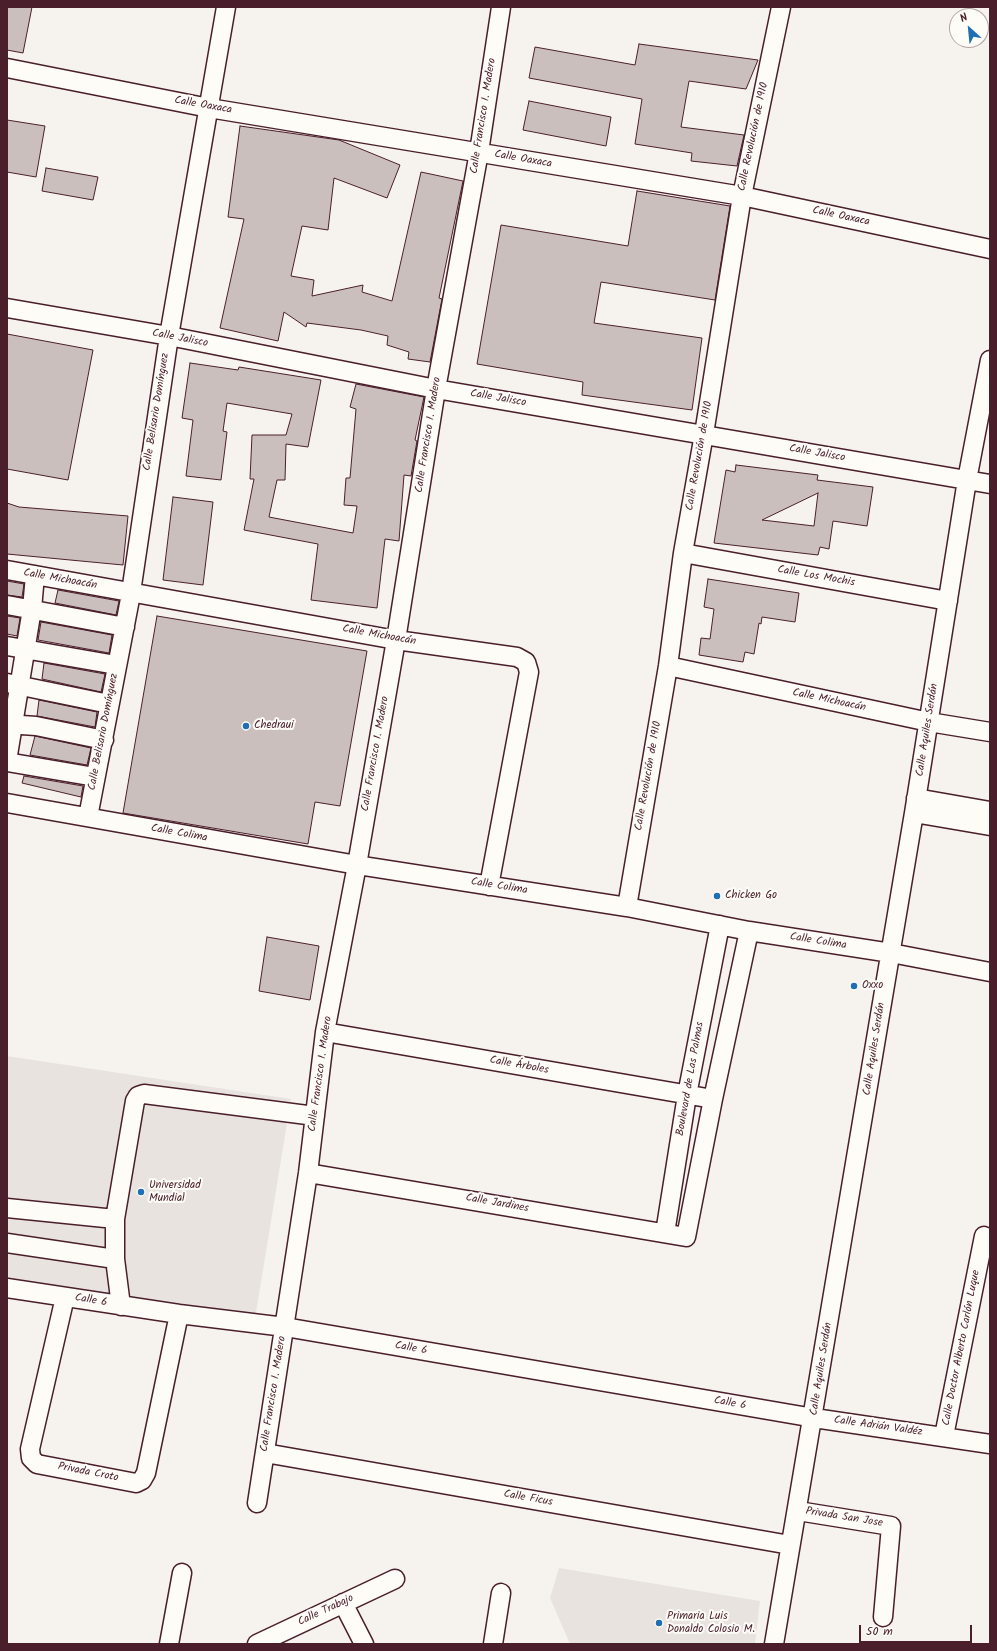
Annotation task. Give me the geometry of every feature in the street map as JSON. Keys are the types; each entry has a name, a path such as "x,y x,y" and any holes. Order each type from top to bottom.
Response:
{"street":[{"name":"Calle Belisario Domínguez","path":"88,818 95,777 104,740 116,665 125,627 169,336 226,7"},
{"name":"Calle Francisco I. Madero","path":"257,1503 308,1173 325,1032 357,865 396,640 436,389 479,152 501,7"},
{"name":"Calle Revolución de 1910","path":"626,907 668,666 683,553 704,434 742,196 781,7"},
{"name":"Calle Oaxaca","path":"7,68 209,108 742,196 990,249"},
{"name":"Calle Jalisco","path":"7,308 169,336 436,389 990,484"},
{"name":"Calle Aquiles Serdán","path":"774,1644 790,1546 798,1511 814,1418 891,953 929,722 966,480 990,360"},
{"name":"Calle Los Mochis","path":"683,553 948,601"},
{"name":"Calle Michoacán","path":"7,570 396,640 517,657 526,662 529,672 489,886"},
{"path":"35,575 32,609 16,647 7,761 95,777"},
{"path":"7,605 125,627"},
{"path":"16,647 116,665"},
{"name":"Calle Michoacán","path":"668,666 929,722 990,732"},
{"path":"13,684 109,704"},
{"path":"10,725 36,726 104,740"},
{"name":"Calle Colima","path":"7,803 357,865 626,907 749,931 891,953 990,972"},
{"path":"915,806 990,812"},
{"path":"915,806 990,826"},
{"name":"Boulevard de Las Palmas","path":"665,1233 687,1095 720,925"},
{"path":"712,1099 749,931"},
{"name":"Calle Árboles","path":"325,1032 712,1099"},
{"path":"121,1306 115,1259 115,1219 135,1101 138,1096 144,1094 315,1116"},
{"name":"Calle Jardines","path":"308,1173 665,1233 683,1238 686,1237 712,1099"},
{"path":"7,1208 115,1219"},
{"name":"Calle Doctor Alberto Carlón Luque","path":"944,1436 984,1236"},
{"path":"7,1243 115,1259"},
{"name":"Calle 6","path":"7,1288 121,1306 284,1327 814,1418"},
{"name":"Privada Croto","path":"65,1297 30,1449 31,1458 36,1464 136,1482 142,1480 146,1473 179,1314"},
{"name":"Calle Adrián Valdéz","path":"814,1418 990,1444"},
{"name":"Calle Ficus","path":"265,1454 790,1546"},
{"name":"Privada San Jose","path":"798,1511 891,1526 883,1616"},
{"path":"169,1644 182,1573"},
{"name":"Calle Trabajo","path":"257,1644 395,1579"},
{"path":"494,1644 501,1593"},
{"path":"343,1603 364,1644"}],"shaded area":[{"name":"Universidad Mundial","path":"7,1056 291,1099 255,1319 7,1284"},
{"name":"Primaria Luis Donaldo Colosio M.","path":"559,1568 760,1601 755,1644 570,1644 550,1598"}],"building":[{"path":"7,7 32,7 23,53 7,50"},
{"path":"639,44 758,60 746,89 689,81 681,127 744,135 737,166 691,161 692,153 635,144 642,99 529,78 535,47 635,65"},
{"path":"529,101 611,117 606,146 523,130"},
{"path":"7,120 45,126 36,177 7,172"},
{"path":"240,126 339,140 400,165 387,198 334,178 328,230 302,226 291,276 314,280 312,296 363,285 362,292 392,301 421,172 463,181 439,298 442,299 430,362 408,359 409,352 387,345 388,336 361,330 307,323 306,327 284,312 278,341 220,328 244,219 228,217"},
{"path":"46,168 98,177 93,200 42,191"},
{"path":"637,191 730,206 715,300 601,282 594,323 702,338 692,410 582,395 583,382 477,364 501,225 628,246"},
{"path":"7,334 93,350 68,480 7,469"},
{"path":"190,363 238,370 239,367 321,380 308,447 286,444 285,480 277,480 269,517 353,533 357,506 344,505 346,478 350,478 356,409 350,407 356,384 424,397 415,440 417,441 411,476 404,475 399,541 385,539 377,608 311,600 318,544 244,530 254,479 250,479 252,435 286,435 292,414 227,403 223,431 227,432 221,480 186,476 193,420 182,418"},
{"path":"736,465 818,475 817,480 873,487 867,526 833,521 829,549 820,547 818,555 714,543 726,470 735,472","holes":["818,493 814,526 762,520"]},
{"path":"173,497 213,502 203,585 163,580"},
{"path":"7,503 19,507 128,516 123,565 7,554"},
{"path":"708,579 799,593 795,622 762,617 761,624 759,623 754,654 745,652 743,662 699,655 701,638 710,639 714,609 704,607"},
{"path":"7,581 24,584 22,597 7,595"},
{"path":"58,590 119,601 116,615 55,603"},
{"path":"7,616 20,618 17,636 7,634"},
{"name":"Chedraui","path":"157,616 367,651 340,806 315,802 308,844 123,813"},
{"path":"41,622 112,635 109,653 38,640"},
{"path":"44,663 105,674 101,692 42,679"},
{"path":"39,700 97,712 95,727 37,716"},
{"path":"35,736 91,748 87,765 30,755"},
{"path":"24,776 83,786 81,797 22,783"},
{"path":"267,937 319,946 310,1000 259,991"}],"place":[{"name":"Chedraui","path":"246,726"},
{"name":"Chicken Go","path":"717,896"},
{"name":"Oxxo","path":"854,986"},
{"name":"Universidad Mundial","path":"141,1192"},
{"name":"Primaria Luis Donaldo Colosio M.","path":"659,1623"}]}
